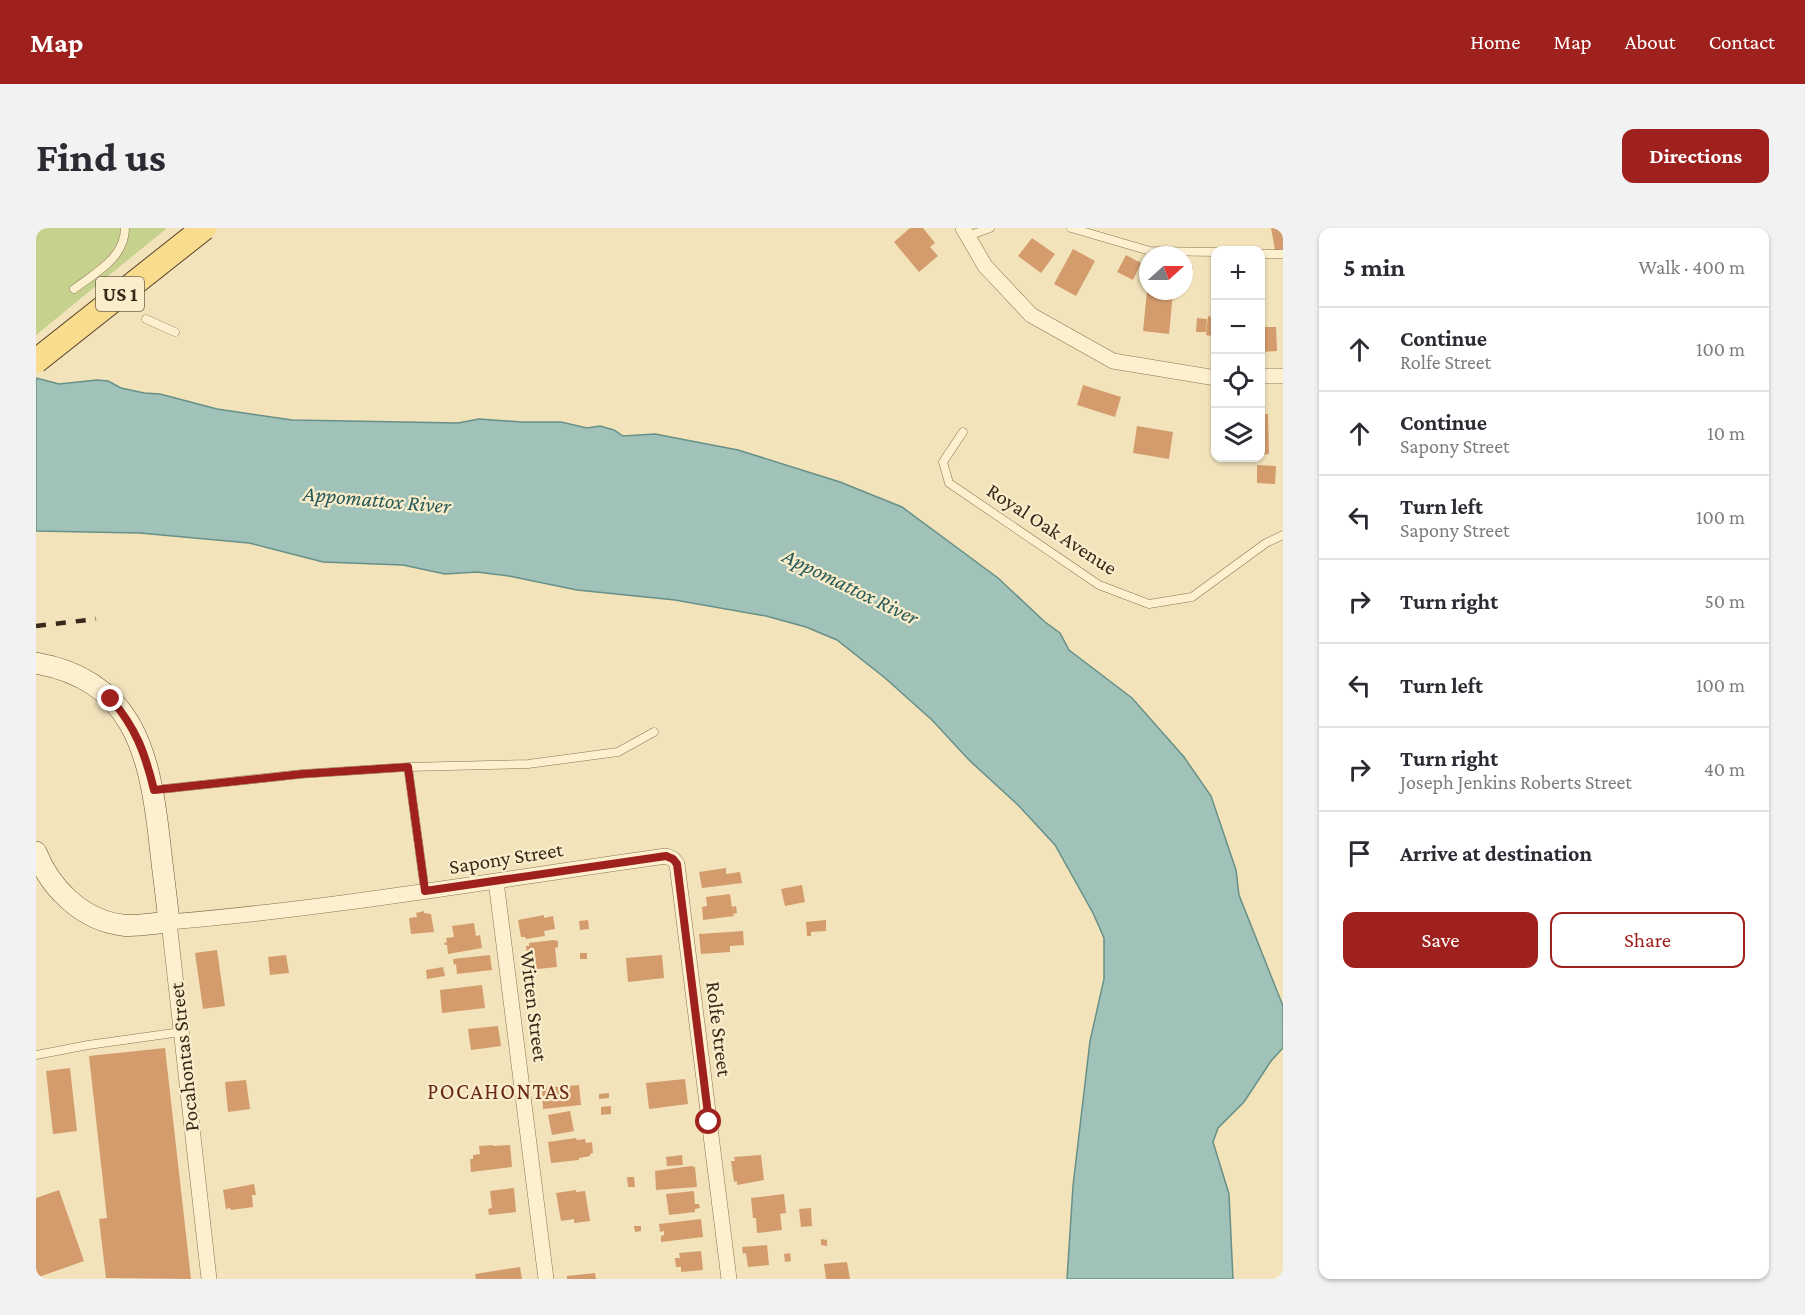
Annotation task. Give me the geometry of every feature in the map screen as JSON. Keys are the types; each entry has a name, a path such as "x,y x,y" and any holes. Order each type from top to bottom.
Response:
{"main road":[{"name":"US 1","path":"36,361 204,228"}],"street":[{"path":"966,232 985,266 1031,315 1113,361 1211,377"},
{"path":"1265,376 1283,376"},
{"name":"Pocahontas Street","path":"36,663 74,673 93,684 111,699 137,735 147,761 154,790 209,1279"},
{"path":"37,855 54,885 74,905 99,920 124,926 169,922"},
{"name":"Sapony Street","path":"169,922 229,917 425,891 666,856 677,864 681,891"},
{"name":"Witten Street","path":"496,881 546,1279"},
{"name":"Rolfe Street","path":"681,891 729,1279"}],"lane":[{"path":"74,289 113,260 125,236 125,228"},
{"path":"966,232 990,228"},
{"path":"1071,228 1150,251 1211,252"},
{"path":"1265,254 1283,254"},
{"path":"146,319 175,332"},
{"name":"Royal Oak Avenue","path":"963,432 943,462 949,483 1099,585 1149,604 1192,597 1266,543 1283,534"},
{"path":"154,790 302,774 408,767 528,764 618,752 654,732"},
{"path":"408,767 425,891"},
{"path":"36,1055 181,1032"}],"green space":[{"path":"36,228 167,228 36,335"}],"water":[{"name":"Appomattox River","path":"36,378 59,384 108,381 121,388 160,394 217,409 292,420 458,423 479,419 561,422 587,428 600,426 614,430 623,436 655,434 738,450 840,482 902,507 998,578 1060,633 1069,650 1132,698 1184,757 1211,796 1236,870 1239,895 1283,1006 1283,1048 1271,1061 1244,1102 1218,1128 1213,1142 1229,1194 1233,1279 1067,1279 1073,1186 1090,1041 1104,979 1104,938 1093,913 1055,845 932,720 885,678 837,640 806,627 766,616 675,600 577,590 509,576 477,572 445,574 403,565 323,562 249,543 140,533 36,531"}],"building":[{"path":"910,228 923,228 935,243 930,247 938,256 919,272 894,242"},
{"path":"1271,228 1283,228 1283,249 1275,250"},
{"path":"1032,238 1055,254 1041,273 1018,256"},
{"path":"1073,249 1095,261 1076,296 1054,284"},
{"path":"1126,255 1139,262 1133,280 1117,272"},
{"path":"1146,300 1172,300 1169,334 1143,331"},
{"path":"1208,316 1211,317 1211,336 1206,335"},
{"path":"1197,318 1207,319 1206,332 1196,332"},
{"path":"1265,327 1276,327 1277,351 1265,352"},
{"path":"1083,385 1121,397 1115,417 1077,405"},
{"path":"1265,414 1268,414 1269,454 1265,454"},
{"path":"1137,426 1173,432 1169,459 1133,453"},
{"path":"1257,465 1276,466 1275,484 1257,483"},
{"path":"726,868 726,874 740,872 742,883 702,888 699,872"},
{"path":"802,885 805,902 785,906 781,889"},
{"path":"730,894 732,907 736,906 737,913 733,914 734,916 703,920 702,907 707,906 706,897"},
{"path":"424,911 424,913 431,914 434,932 411,934 409,918 417,917 416,913"},
{"path":"544,915 544,918 553,916 555,929 544,931 545,936 526,939 521,937 518,920"},
{"path":"588,920 589,929 580,930 579,921"},
{"path":"826,920 826,931 811,932 811,936 807,936 806,922"},
{"path":"474,923 476,936 480,935 482,948 448,954 447,945 444,943 447,942 446,938 454,937 452,926"},
{"path":"743,931 744,945 730,946 730,952 701,954 699,934"},
{"path":"558,941 558,947 555,948 557,967 528,970 526,946 529,946 529,943"},
{"path":"217,950 225,1006 203,1009 195,953"},
{"path":"580,953 587,953 587,959 580,959"},
{"path":"286,955 289,973 270,975 268,957"},
{"path":"490,955 492,970 457,974 453,959"},
{"path":"662,955 664,978 628,982 626,958"},
{"path":"443,967 445,976 427,979 426,970"},
{"path":"482,985 485,1008 442,1013 440,990"},
{"path":"498,1026 501,1046 471,1050 468,1029"},
{"path":"165,1048 191,1279 106,1278 99,1219 107,1218 89,1056"},
{"path":"70,1068 77,1131 53,1134 46,1071"},
{"path":"685,1079 688,1104 649,1109 646,1083"},
{"path":"246,1080 250,1109 228,1112 225,1082"},
{"path":"579,1085 581,1105 543,1109 542,1088"},
{"path":"609,1093 609,1098 599,1099 599,1094"},
{"path":"611,1106 611,1114 601,1115 601,1107"},
{"path":"570,1111 574,1131 552,1135 548,1115"},
{"path":"576,1138 577,1140 585,1139 586,1143 592,1142 593,1153 579,1160 551,1163 548,1142"},
{"path":"510,1145 512,1167 471,1172 470,1159 473,1159 473,1155 480,1154 479,1146"},
{"path":"682,1155 683,1165 667,1166 666,1157"},
{"path":"761,1155 764,1180 737,1185 737,1181 734,1182 731,1161 735,1161 734,1157"},
{"path":"695,1167 697,1187 656,1190 655,1171"},
{"path":"627,1177 634,1177 635,1187 628,1187"},
{"path":"254,1184 256,1195 252,1195 253,1207 226,1209 223,1190"},
{"path":"514,1188 516,1212 489,1215 488,1209 492,1208 490,1191"},
{"path":"59,1190 84,1261 36,1278 36,1198"},
{"path":"576,1190 576,1192 585,1191 590,1221 574,1223 574,1219 561,1221 556,1193"},
{"path":"694,1191 695,1204 699,1204 700,1208 695,1209 695,1212 669,1215 666,1194"},
{"path":"784,1194 786,1213 780,1214 782,1230 757,1233 751,1198"},
{"path":"811,1208 812,1226 801,1227 799,1209"},
{"path":"701,1219 703,1237 661,1242 664,1231 660,1232 659,1224"},
{"path":"634,1226 641,1226 641,1231 635,1232"},
{"path":"821,1239 827,1240 827,1246 821,1245"},
{"path":"767,1245 769,1265 748,1267 746,1253 743,1254 742,1247"},
{"path":"701,1251 703,1270 681,1272 681,1267 676,1267 675,1258 680,1258 679,1253"},
{"path":"790,1253 791,1261 785,1262 784,1254"},
{"path":"847,1262 850,1279 826,1279 824,1264"},
{"path":"520,1267 522,1279 476,1279 475,1274"},
{"path":"595,1273 596,1279 567,1279 567,1276"}],"railway":[{"path":"36,626 96,619"}],"district":[{"name":"POCAHONTAS","path":"499,1091"}],"route":[{"path":"111,699 137,735 147,761 154,790 302,774 408,767 425,891 666,856 673,859 677,864 709,1122"}]}
